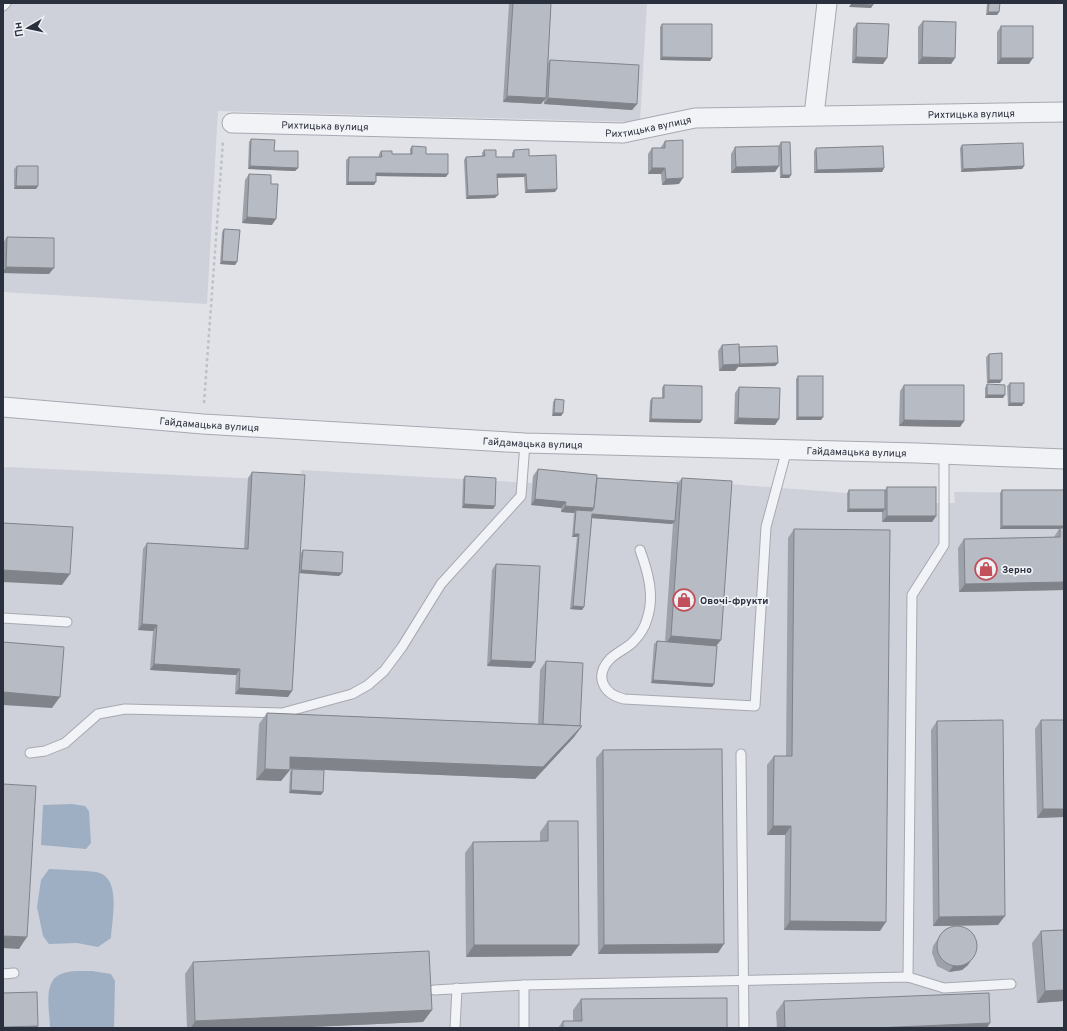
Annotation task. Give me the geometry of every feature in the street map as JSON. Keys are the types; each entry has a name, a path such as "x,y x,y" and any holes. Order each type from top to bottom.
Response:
{"street":[{"path":"814,115 827,3"},
{"name":"Рихтицька вулиця","path":"232,123 623,132 695,118 1064,112"},
{"name":"Гайдамацька вулиця","path":"3,407 203,424 525,443 944,454 1064,459"}],"lane":[{"path":"3,6 6,3"},
{"path":"30,753 45,751 64,743 98,714 111,710 125,708 282,714 345,696 368,685 384,671 402,647 441,584 521,496 525,443"},
{"path":"640,550 648,570 651,606 647,620 640,633 632,643 610,659 603,669 602,682 605,690 613,697 624,699 755,706 766,527 786,450"},
{"path":"908,976 912,595 944,545 944,454"},
{"path":"3,618 67,622"},
{"path":"741,754 742,981 744,1028"},
{"path":"3,974 14,973"},
{"path":"434,990 524,985 908,976 944,988 1011,984"},
{"path":"524,985 524,1028"},
{"path":"455,1028 457,988"}],"path":[{"path":"203,424 224,129 232,123"}],"shaded area":[{"path":"3,3 647,3 640,122 218,111 207,304 3,292"},
{"path":"8,467 301,481 301,470 532,483 533,476 675,486 676,480 847,493 932,493 932,503 955,503 954,492 1064,493 1064,1028 3,1028 3,468"}],"water":[{"path":"72,804 85,806 89,811 91,843 86,849 41,845 43,805"},
{"path":"49,869 90,871 104,875 109,881 114,899 111,938 98,947 77,943 49,944 43,936 37,907 41,880"},
{"path":"76,971 92,971 111,974 115,981 114,1028 50,1028 48,998 51,983 61,974"}],"building":[{"path":"513,3 551,3 546,98 507,96"},
{"path":"873,3 873,5 851,4"},
{"path":"989,3 1000,3 999,12 988,12"},
{"path":"923,21 956,22 955,58 922,57"},
{"path":"857,23 889,24 887,58 856,57"},
{"path":"662,24 712,24 712,58 662,57"},
{"path":"1001,26 1033,26 1033,58 1001,58"},
{"path":"550,60 639,65 637,104 548,98"},
{"path":"251,139 275,140 274,151 298,151 298,168 250,166"},
{"path":"683,140 683,178 666,179 665,168 652,168 652,148 665,148 665,141"},
{"path":"781,142 790,142 791,175 782,175"},
{"path":"1023,143 1024,166 963,169 962,145"},
{"path":"412,146 426,147 426,154 448,154 448,174 376,173 376,182 348,182 349,157 382,157 381,151 392,151 392,154 412,154"},
{"path":"779,146 779,166 736,167 735,147"},
{"path":"883,146 884,168 817,170 816,148"},
{"path":"529,149 529,156 556,155 557,189 527,190 526,174 497,174 498,195 468,196 466,157 485,156 484,150 496,150 496,157 514,157 514,150"},
{"path":"17,166 38,166 38,186 16,186"},
{"path":"249,174 271,175 271,184 278,184 276,219 247,217"},
{"path":"224,229 240,230 237,262 222,261"},
{"path":"7,237 54,238 54,268 6,267"},
{"path":"739,344 740,364 723,365 722,345"},
{"path":"777,346 778,363 740,364 739,347"},
{"path":"1002,353 1002,380 989,380 989,354"},
{"path":"798,376 823,376 823,417 798,417"},
{"path":"1010,383 1024,383 1024,403 1010,403"},
{"path":"987,384 1005,385 1005,395 987,395"},
{"path":"664,385 702,386 702,420 651,419 652,398 664,398"},
{"path":"904,385 964,385 964,421 904,420"},
{"path":"739,387 780,388 779,419 738,418"},
{"path":"555,399 564,400 563,413 554,413"},
{"path":"538,469 597,475 594,508 565,506 566,502 535,499"},
{"path":"252,472 305,475 292,691 239,688 240,669 154,664 157,625 142,624 147,543 248,549"},
{"path":"465,476 496,478 495,506 464,504"},
{"path":"597,478 678,483 675,521 592,514 584,607 573,606 579,534 574,534 576,510 592,511 594,508"},
{"path":"682,478 732,481 721,640 671,636"},
{"path":"887,487 936,487 936,516 887,516"},
{"path":"849,490 885,490 885,509 849,509"},
{"path":"1002,490 1064,490 1064,526 1002,526"},
{"path":"3,523 73,527 70,574 3,570"},
{"path":"1060,528 1064,528 1064,582 965,584 964,539 1060,537"},
{"path":"794,529 890,530 886,922 790,921 791,826 773,826 774,756 792,756"},
{"path":"303,550 343,552 342,573 301,570"},
{"path":"496,564 540,566 535,662 491,660"},
{"path":"657,641 717,646 714,684 653,680"},
{"path":"3,642 64,647 60,697 3,692"},
{"path":"546,661 583,663 580,726 543,724"},
{"path":"267,713 582,726 543,767 290,757 290,770 265,769"},
{"path":"1003,720 1005,916 939,917 937,721"},
{"path":"1041,720 1064,720 1064,809 1043,809"},
{"path":"722,749 724,944 604,945 603,750"},
{"path":"292,769 324,770 323,792 291,790"},
{"path":"3,784 36,786 27,937 3,936"},
{"path":"548,821 578,821 579,945 474,945 473,842 548,841"},
{"path":"957,926 965,928 971,932 975,938 977,946 975,954 971,960 965,964 957,966 949,964 943,960 939,954 937,946 939,938 943,932 949,928"},
{"path":"1064,930 1064,990 1045,991 1041,931"},
{"path":"429,951 432,1010 195,1021 193,962"},
{"path":"37,992 38,1026 3,1027 3,993"},
{"path":"989,993 990,1023 874,1028 772,1028 785,1027 784,1001"},
{"path":"727,998 727,1028 563,1028 563,1021 582,1021 581,999"}],"place":[{"name":"Зерно","path":"986,569"},
{"name":"Овочі-фрукти","path":"684,600"}]}
